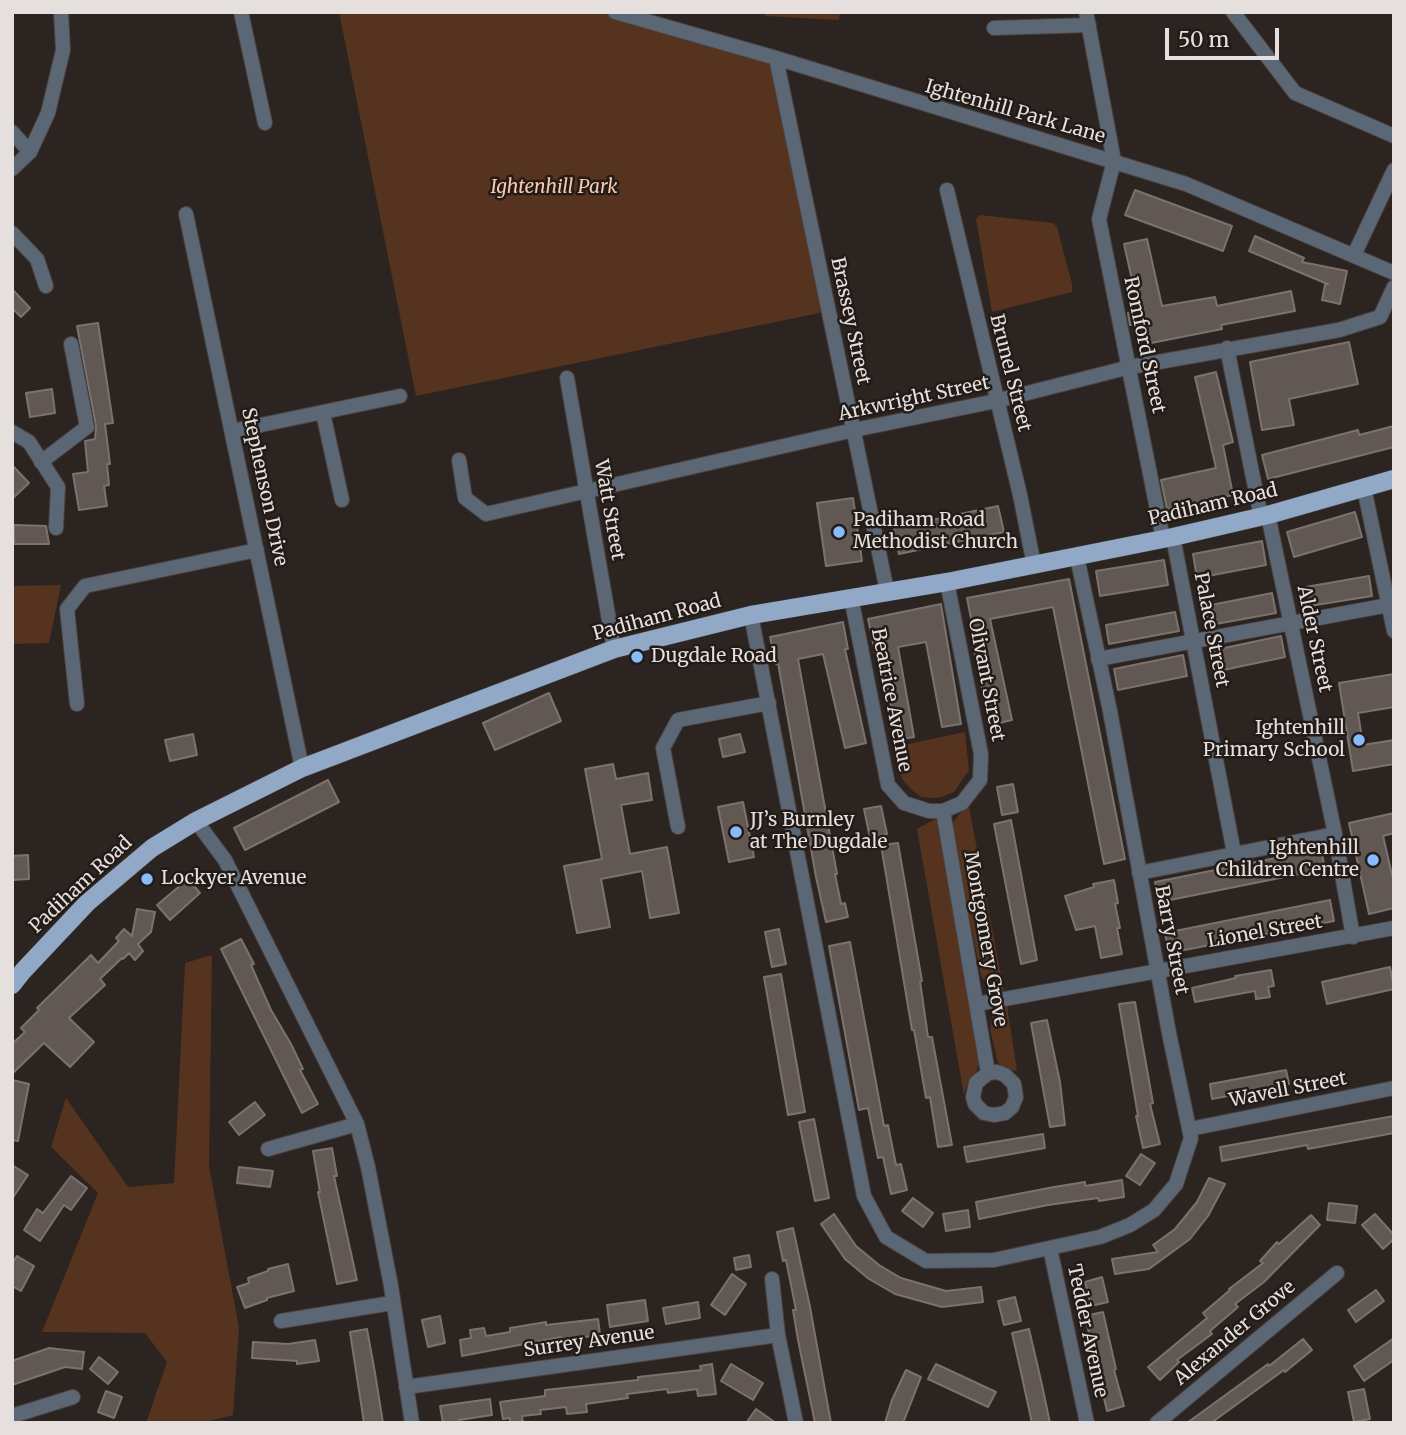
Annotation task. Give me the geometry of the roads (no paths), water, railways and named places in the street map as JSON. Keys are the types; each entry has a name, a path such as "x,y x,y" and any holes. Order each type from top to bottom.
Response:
{"main road":[{"name":"Padiham Road","path":"12,985 87,903 152,848 196,821 302,768 614,649 751,615 947,582 1168,538 1264,516 1394,479"}],"street":[{"path":"12,169 30,152 48,113 63,50 61,12"},
{"path":"241,12 265,123"},
{"name":"Ightenhill Park Lane","path":"615,12 776,58 938,110 1186,184 1394,273"},
{"path":"1233,12 1296,93 1394,136"},
{"path":"994,28 1087,19 1114,161"},
{"name":"Brassey Street","path":"776,58 887,591"},
{"path":"12,132 30,152"},
{"name":"Romford Street","path":"1114,161 1099,219 1168,538"},
{"path":"1354,256 1394,170"},
{"name":"Brunel Street","path":"947,190 1020,495 1034,565"},
{"name":"Stephenson Drive","path":"186,214 302,768"},
{"path":"12,233 37,259 46,286"},
{"name":"Arkwright Street","path":"459,460 466,498 485,514 853,430 996,401 1130,367 1339,330 1380,317 1394,287"},
{"path":"41,462 87,426 71,344"},
{"name":"Alder Street","path":"1227,348 1264,516 1292,623 1353,937"},
{"name":"Watt Street","path":"567,378 614,649"},
{"path":"232,431 400,396"},
{"path":"323,413 342,500"},
{"path":"12,432 29,442 58,487 56,528"},
{"path":"1364,488 1391,604 1394,631"},
{"name":"Palace Street","path":"1168,538 1194,642 1234,853"},
{"path":"77,704 67,609 85,586 257,550"},
{"name":"Barry Street","path":"1049,1248 1100,1237 1130,1225 1154,1210 1176,1184 1191,1138 1157,971 1110,711 1077,557"},
{"name":"Olivant Street","path":"943,811 962,803 980,780 981,754 947,582"},
{"name":"Beatrice Avenue","path":"851,597 888,785 904,803 929,811 943,811"},
{"path":"1098,659 1391,604"},
{"path":"751,615 864,1196 886,1237 926,1261 994,1260 1049,1248"},
{"path":"678,827 663,748 678,720 769,703"},
{"name":"Montgomery Grove","path":"943,811 988,1073"},
{"path":"196,821 225,860 357,1124 371,1180 391,1286 412,1423"},
{"path":"1139,873 1335,834"},
{"name":"Lionel Street","path":"977,1004 1394,928"},
{"name":"Wavell Street","path":"1190,1129 1394,1088"},
{"path":"268,1149 357,1124"},
{"name":"Tedder Avenue","path":"1049,1248 1087,1423"},
{"name":"Alexander Grove","path":"1157,1423 1337,1273"},
{"path":"772,1279 778,1335 796,1423"},
{"path":"281,1321 392,1303"},
{"name":"Surrey Avenue","path":"406,1387 778,1335"},
{"path":"12,1416 73,1397"}],"place":[{"name":"Padiham Road Methodist Church","path":"839,532"},
{"name":"Dugdale Road","path":"637,657"},
{"name":"Ightenhill Primary School","path":"1359,740"},
{"name":"JJ’s Burnley at The Dugdale","path":"736,832"},
{"name":"Ightenhill Children Centre","path":"1373,860"},
{"name":"Lockyer Avenue","path":"147,879"}],"park label":[{"name":"Ightenhill Park","path":"554,188"}]}
